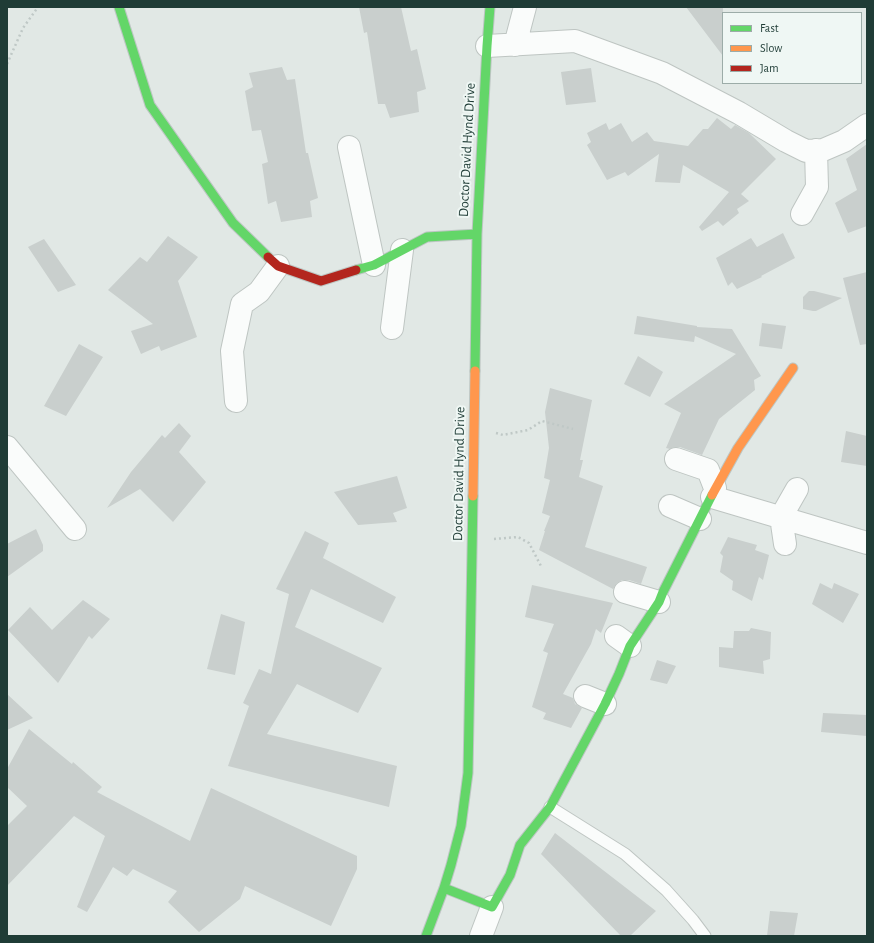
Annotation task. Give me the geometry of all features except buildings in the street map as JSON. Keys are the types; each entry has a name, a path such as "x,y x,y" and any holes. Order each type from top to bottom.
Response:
{"street":[{"path":"119,7 150,104 233,224 278,266 321,281 374,265 427,237 477,234"},
{"name":"Doctor David Hynd Drive","path":"426,936 452,865 461,826 468,773 477,234 490,7"},
{"path":"515,45 524,7"},
{"path":"487,46 576,41 662,73 702,100 739,113 806,151 823,150 844,141 867,124"},
{"path":"350,147 374,265"},
{"path":"802,214 817,187 816,150"},
{"path":"392,328 402,250"},
{"path":"236,401 232,351 242,304 260,292 278,266"},
{"path":"481,936 492,908 510,875 520,845 550,807 595,700 619,674 623,641 659,602 713,493 738,448 793,368"},
{"path":"7,447 75,529"},
{"path":"676,459 708,470 713,493"},
{"path":"784,544 781,517 797,489"},
{"path":"713,493 781,517 867,543"},
{"path":"670,506 700,519"},
{"path":"625,592 659,602"},
{"path":"444,888 492,908"}],"lane":[{"path":"550,807 625,854 666,890 705,936"}],"path":[{"path":"7,64 23,28 38,7"},
{"path":"474,422 502,435 528,430 542,421 573,429"},
{"path":"472,541 518,536 529,543 542,568"}],"traffic: fast":[{"path":"119,7 150,105 233,223 268,257"},
{"path":"475,371 477,234 490,7"},
{"path":"356,270 374,265 427,237 477,234"},
{"path":"444,888 492,907 510,875 520,845 550,807 605,704 630,646 659,602 712,495"},
{"path":"426,936 451,865 461,826 468,773 473,496"}],"traffic: slow":[{"path":"712,495 738,448 793,368"},
{"path":"473,496 475,371"}],"traffic: jam":[{"path":"268,257 278,266 321,281 356,270"}]}
